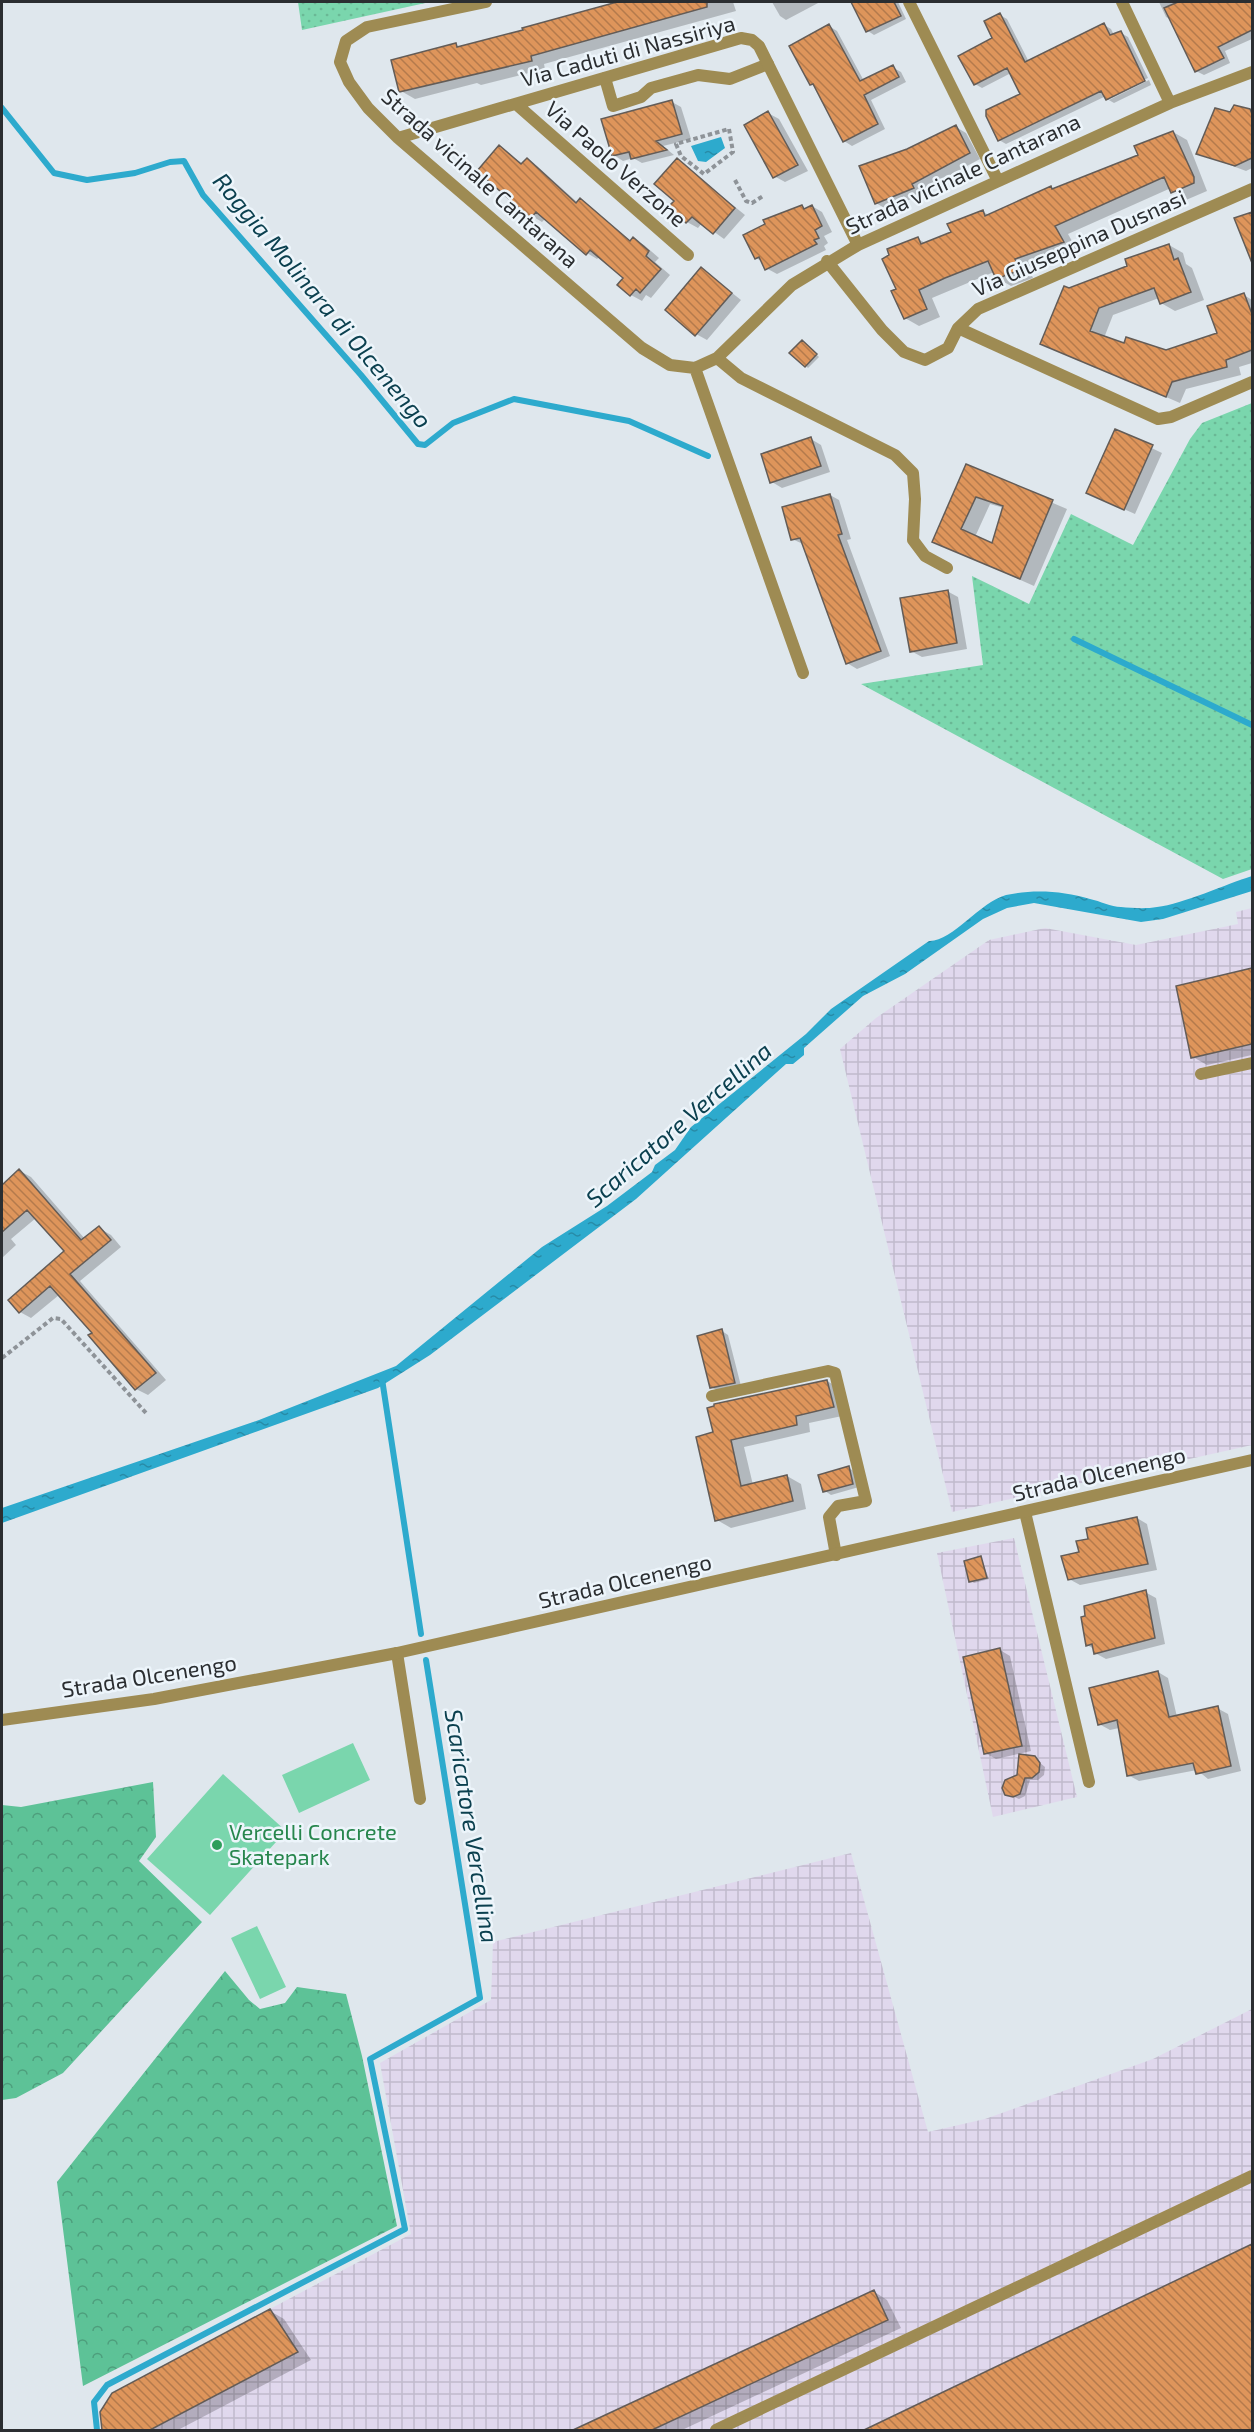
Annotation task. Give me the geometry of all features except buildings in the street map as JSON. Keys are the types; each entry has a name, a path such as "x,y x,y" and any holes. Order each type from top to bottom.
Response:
{"street":[{"name":"Strada vicinale Cantarana","path":"486,2 367,27 346,41 340,62 349,82 368,108 398,138 642,348 670,364 695,368 717,358 771,302 827,261 1170,102 1252,72"},
{"path":"909,2 998,181"},
{"path":"1122,2 1170,102"},
{"name":"Via Caduti di Nassiriya","path":"398,138 741,38 752,40 759,46 858,245"},
{"path":"605,78 613,105 641,97 651,88 698,75 730,79 768,64"},
{"name":"Via Paolo Verzone","path":"516,104 688,255"},
{"name":"Via Giuseppina Dusnasi","path":"1252,189 978,309 958,328 1158,418 1171,417 1252,382"},
{"path":"827,261 882,330 904,352 925,360 948,348 958,328"},
{"path":"717,358 741,378 895,455 913,473 915,499 913,540 925,556 947,568"},
{"path":"695,368 802,673"},
{"path":"1201,1074 1252,1063"},
{"path":"712,1396 828,1371 835,1373 866,1502 838,1506 829,1517 836,1555"},
{"name":"Strada Olcenengo","path":"2,1720 154,1699 397,1653 1252,1460"},
{"path":"1025,1512 1089,1782"},
{"path":"397,1653 420,1799"},
{"path":"716,2430 1252,2176"}],"path":[{"path":"729,129 733,152 704,174 681,156 676,144 718,132 729,129"},
{"path":"735,180 746,201 752,203 763,196"},
{"path":"2,1358 53,1318 61,1319 146,1413"}],"shaded area":[{"path":"1252,908 1252,1445 952,1512 840,1049 876,1018 989,940 1045,928 1136,945 1238,924 1236,912"},
{"path":"1014,1538 1077,1797 993,1817 937,1553"},
{"path":"851,1853 928,2132 985,2119 1153,2059 1252,2009 1252,2430 102,2430 100,2412 112,2393 411,2234 380,2063 491,2000 493,1942"}],"green space":[{"path":"298,2 430,2 302,30"},
{"path":"1252,403 1252,869 1223,879 861,684 983,665 972,576 1029,604 1071,514 1133,545 1190,439 1202,423"},
{"path":"353,1743 370,1780 299,1813 282,1775"},
{"name":"Vercelli Concrete Skatepark","path":"223,1774 286,1831 210,1915 147,1859"},
{"path":"153,1782 156,1837 139,1861 202,1922 63,2073 16,2098 2,2100 2,1805 21,1807"},
{"path":"257,1926 286,1987 260,1999 231,1938"},
{"path":"225,1971 249,2000 260,2009 285,2003 297,1987 346,1994 362,2056 397,2226 83,2386 57,2182"}],"water":[{"path":"721,137 725,148 706,162 698,161 691,146"},
{"path":"1252,876 1252,891 1163,919 1141,922 1034,903 1007,908 983,919 905,974 863,996 804,1048 804,1055 793,1064 786,1064 636,1199 430,1355 378,1388 2,1523 2,1508 259,1420 396,1366 542,1247 607,1206 652,1172 655,1165 675,1150 691,1127 806,1034 831,1009 929,941 938,940 957,929 996,899 1017,893 1048,892 1080,896 1117,907 1153,908 1179,902"}],"waterway":[{"name":"Roggia Molinara di Olcenengo","path":"2,108 54,173 87,180 135,173 170,162 184,161 203,195 361,375 418,444 425,445 453,423 514,399 629,421 708,456"},
{"name":"Roggia Molinara di Olcenengo","path":"1074,639 1252,725"},
{"name":"Scaricatore Vercellina","path":"384,1377 382,1379 421,1634"},
{"path":"97,2430 94,2402 107,2385 405,2229 370,2059 480,1998 426,1660"}],"place":[{"name":"Vercelli Concrete Skatepark","path":"217,1845"}]}
